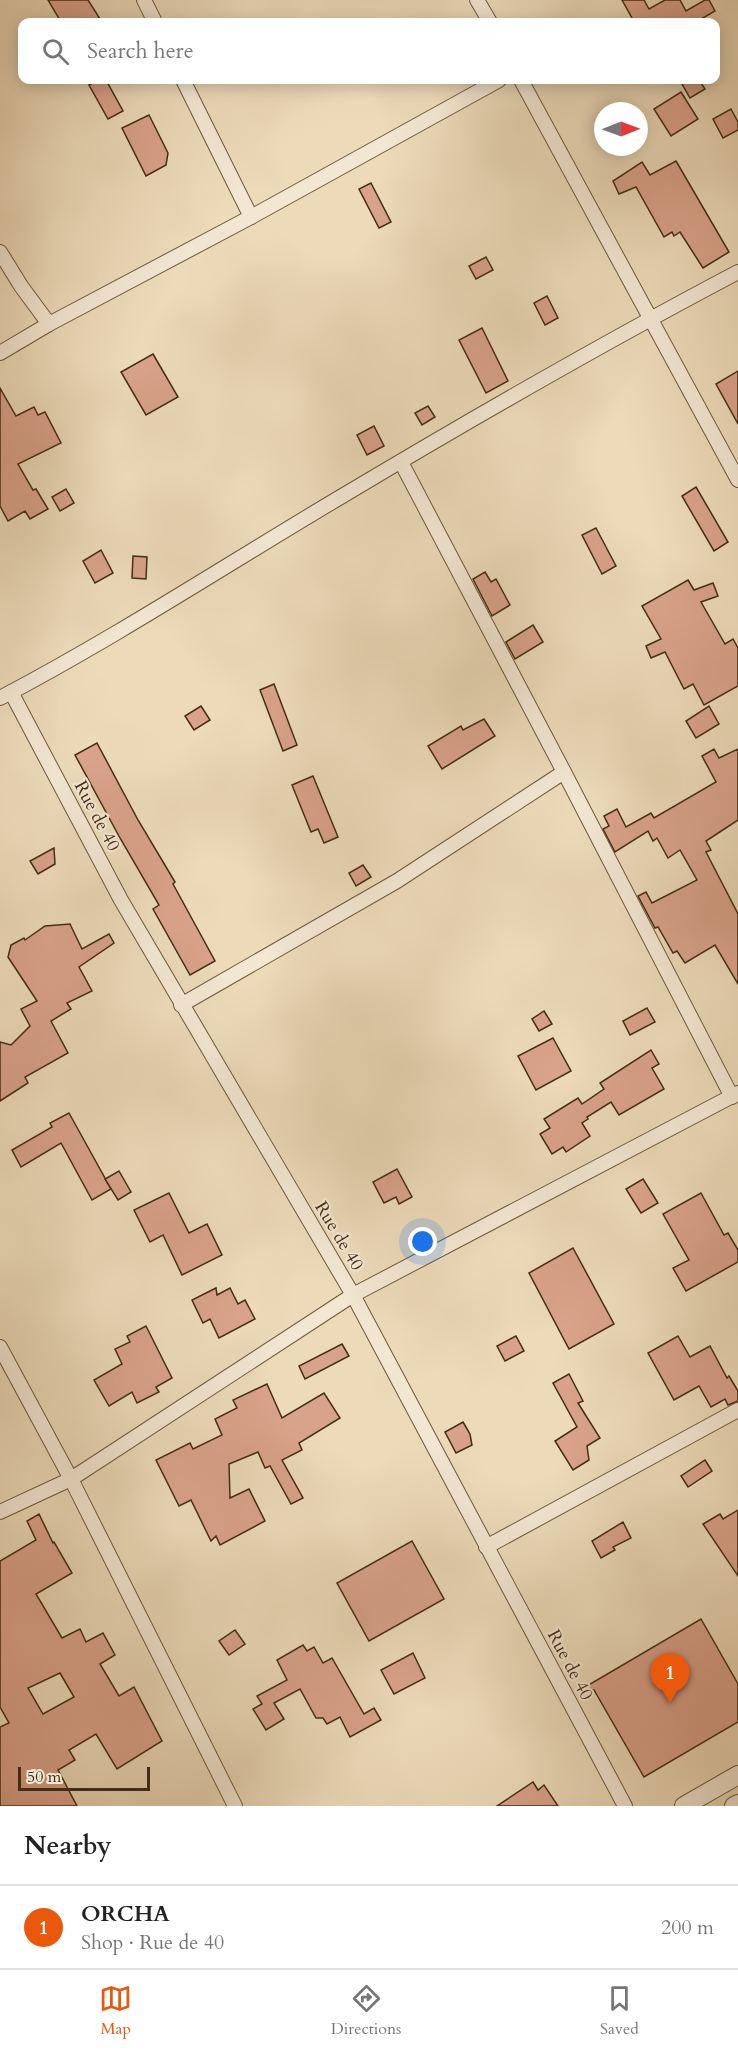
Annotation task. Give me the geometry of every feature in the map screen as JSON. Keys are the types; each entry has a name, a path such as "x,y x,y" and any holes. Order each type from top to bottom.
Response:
{"street":[{"path":"144,0 153,18"},
{"path":"477,0 488,18"},
{"path":"185,84 251,217"},
{"path":"0,353 49,324 251,217 492,84"},
{"path":"523,84 738,480"},
{"path":"0,252 49,324"},
{"path":"6,695 153,611 401,462 651,318 738,272"},
{"path":"0,1512 71,1479 353,1295 735,1095 401,462"},
{"name":"Rue de 40","path":"6,695 181,1005 353,1295 625,1806"},
{"path":"181,1005 398,881 564,772"},
{"path":"0,1347 71,1479 235,1806"},
{"path":"486,1547 738,1410"},
{"path":"684,1806 738,1775"}],"building":[{"path":"48,0 88,0 99,18 59,18"},
{"path":"622,0 644,0 649,9 665,0 680,0 686,11 709,0 715,11 703,18 632,18"},
{"path":"108,84 123,111 108,119 89,85"},
{"path":"682,84 702,84 705,89 690,98"},
{"path":"681,92 698,119 671,136 654,109"},
{"path":"731,109 738,122 738,130 723,138 713,119"},
{"path":"149,115 168,153 166,165 146,176 122,128"},
{"path":"676,161 729,252 703,268 680,232 674,236 672,232 664,237 636,187 619,194 613,181 642,162 650,175"},
{"path":"371,183 391,222 379,228 359,189"},
{"path":"486,257 493,270 476,279 469,266"},
{"path":"547,296 558,318 545,325 534,303"},
{"path":"482,328 508,381 486,393 459,340"},
{"path":"153,354 178,397 146,415 121,372"},
{"path":"738,371 738,424 716,384"},
{"path":"0,388 16,416 34,407 38,415 45,412 61,443 18,464 33,490 36,489 48,509 30,519 25,511 8,521 0,506"},
{"path":"428,406 435,417 422,425 415,413"},
{"path":"374,426 384,446 367,455 357,435"},
{"path":"696,487 728,542 714,551 682,496"},
{"path":"66,489 74,503 60,511 52,497"},
{"path":"596,528 616,566 602,574 582,535"},
{"path":"101,550 113,573 95,583 83,561"},
{"path":"133,556 147,557 146,579 132,578"},
{"path":"485,572 491,582 496,579 510,605 492,616 473,579"},
{"path":"688,580 694,590 713,583 718,596 701,602 725,644 733,639 738,648 738,686 704,705 693,684 684,689 665,652 651,658 646,646 661,639 642,606"},
{"path":"533,625 543,642 515,659 506,642"},
{"path":"274,684 297,745 283,751 260,690"},
{"path":"201,706 210,720 194,730 185,716"},
{"path":"709,706 719,724 696,738 686,721"},
{"path":"484,719 495,736 442,769 428,746 461,726 463,730"},
{"path":"97,743 138,820 175,882 173,884 215,961 190,975 153,909 159,905 75,755"},
{"path":"714,749 719,758 738,749 738,820 706,841 711,850 706,852 738,914 738,984 715,945 685,963 677,951 673,953 658,927 655,928 638,896 646,892 652,903 697,880 680,850 668,858 657,838 653,841 648,831 615,852 603,829 609,826 604,816 617,809 626,827 651,813 654,818 716,782 702,756"},
{"path":"313,776 338,837 324,843 318,829 311,832 292,785"},
{"path":"54,848 55,864 38,874 30,861"},
{"path":"363,865 371,877 356,886 349,873"},
{"path":"70,924 82,949 109,934 114,943 79,967 92,991 67,1003 71,1009 51,1021 68,1053 25,1077 28,1083 0,1101 0,1042 11,1045 30,1026 21,1009 37,1001 8,957 11,945 24,938 25,940 45,926"},
{"path":"647,1008 655,1022 630,1035 623,1021"},
{"path":"544,1011 552,1024 539,1031 532,1019"},
{"path":"553,1038 571,1071 536,1090 518,1056"},
{"path":"651,1050 659,1064 652,1068 664,1089 619,1115 611,1102 587,1117 588,1119 582,1123 590,1136 566,1152 563,1147 552,1154 540,1134 550,1128 544,1119 578,1098 582,1104 604,1089 600,1083"},
{"path":"69,1113 111,1189 92,1200 61,1143 21,1167 12,1150 52,1127 50,1123"},
{"path":"397,1169 412,1197 399,1204 396,1197 384,1203 373,1182"},
{"path":"119,1171 131,1192 118,1200 105,1179"},
{"path":"643,1179 658,1203 641,1213 626,1189"},
{"path":"169,1193 189,1233 207,1224 222,1255 182,1275 163,1235 150,1242 134,1210"},
{"path":"701,1193 724,1235 728,1233 738,1250 738,1262 686,1291 673,1268 689,1260 663,1214"},
{"path":"573,1248 614,1324 569,1349 529,1273"},
{"path":"216,1288 217,1295 230,1288 238,1304 245,1300 255,1319 219,1338 210,1319 203,1323 192,1300"},
{"path":"146,1326 172,1378 156,1387 159,1392 137,1403 132,1392 109,1406 94,1380 122,1364 115,1349 130,1342 127,1336"},
{"path":"516,1336 524,1351 505,1361 497,1346"},
{"path":"678,1336 690,1357 710,1346 727,1378 729,1376 738,1391 738,1401 728,1405 725,1399 711,1407 699,1386 674,1400 648,1353"},
{"path":"342,1344 349,1356 305,1379 299,1366"},
{"path":"569,1374 583,1401 578,1403 600,1438 587,1446 589,1460 573,1470 555,1441 577,1427 553,1383"},
{"path":"267,1384 282,1418 324,1393 340,1418 299,1443 302,1450 282,1460 303,1498 291,1504 270,1466 265,1468 258,1452 229,1464 230,1498 249,1489 265,1521 220,1545 216,1536 211,1541 191,1500 179,1506 156,1460 190,1443 193,1449 222,1435 215,1419 237,1408 233,1400"},
{"path":"463,1422 470,1434 472,1445 456,1453 445,1432"},
{"path":"705,1460 712,1471 688,1487 681,1476"},
{"path":"738,1510 738,1576 703,1524 720,1514 723,1519"},
{"path":"39,1514 53,1543 72,1573 36,1594 62,1638 80,1629 86,1642 103,1633 115,1655 100,1664 119,1696 134,1687 162,1741 117,1769 96,1734 69,1750 75,1760 58,1770 77,1806 0,1806 0,1727 9,1723 0,1707 0,1561 36,1540 27,1521","holes":["60,1673 74,1697 43,1714 28,1688"]},
{"path":"623,1522 631,1538 613,1547 615,1550 601,1558 592,1541"},
{"path":"412,1541 444,1599 369,1641 337,1583"},
{"path":"701,1619 738,1684 738,1722 644,1777 594,1690 580,1690"},
{"path":"235,1630 245,1644 229,1655 219,1641"},
{"path":"303,1645 307,1651 314,1647 323,1663 332,1658 364,1714 374,1708 381,1720 350,1737 340,1717 327,1724 323,1718 316,1718 300,1689 274,1703 284,1719 266,1730 253,1709 262,1704 257,1696 287,1680 277,1660"},
{"path":"413,1653 425,1678 394,1694 381,1670"},
{"path":"533,1782 538,1790 544,1785 558,1806 497,1806"}],"place":[{"name":"ORCHA","path":"670,1703"}]}
